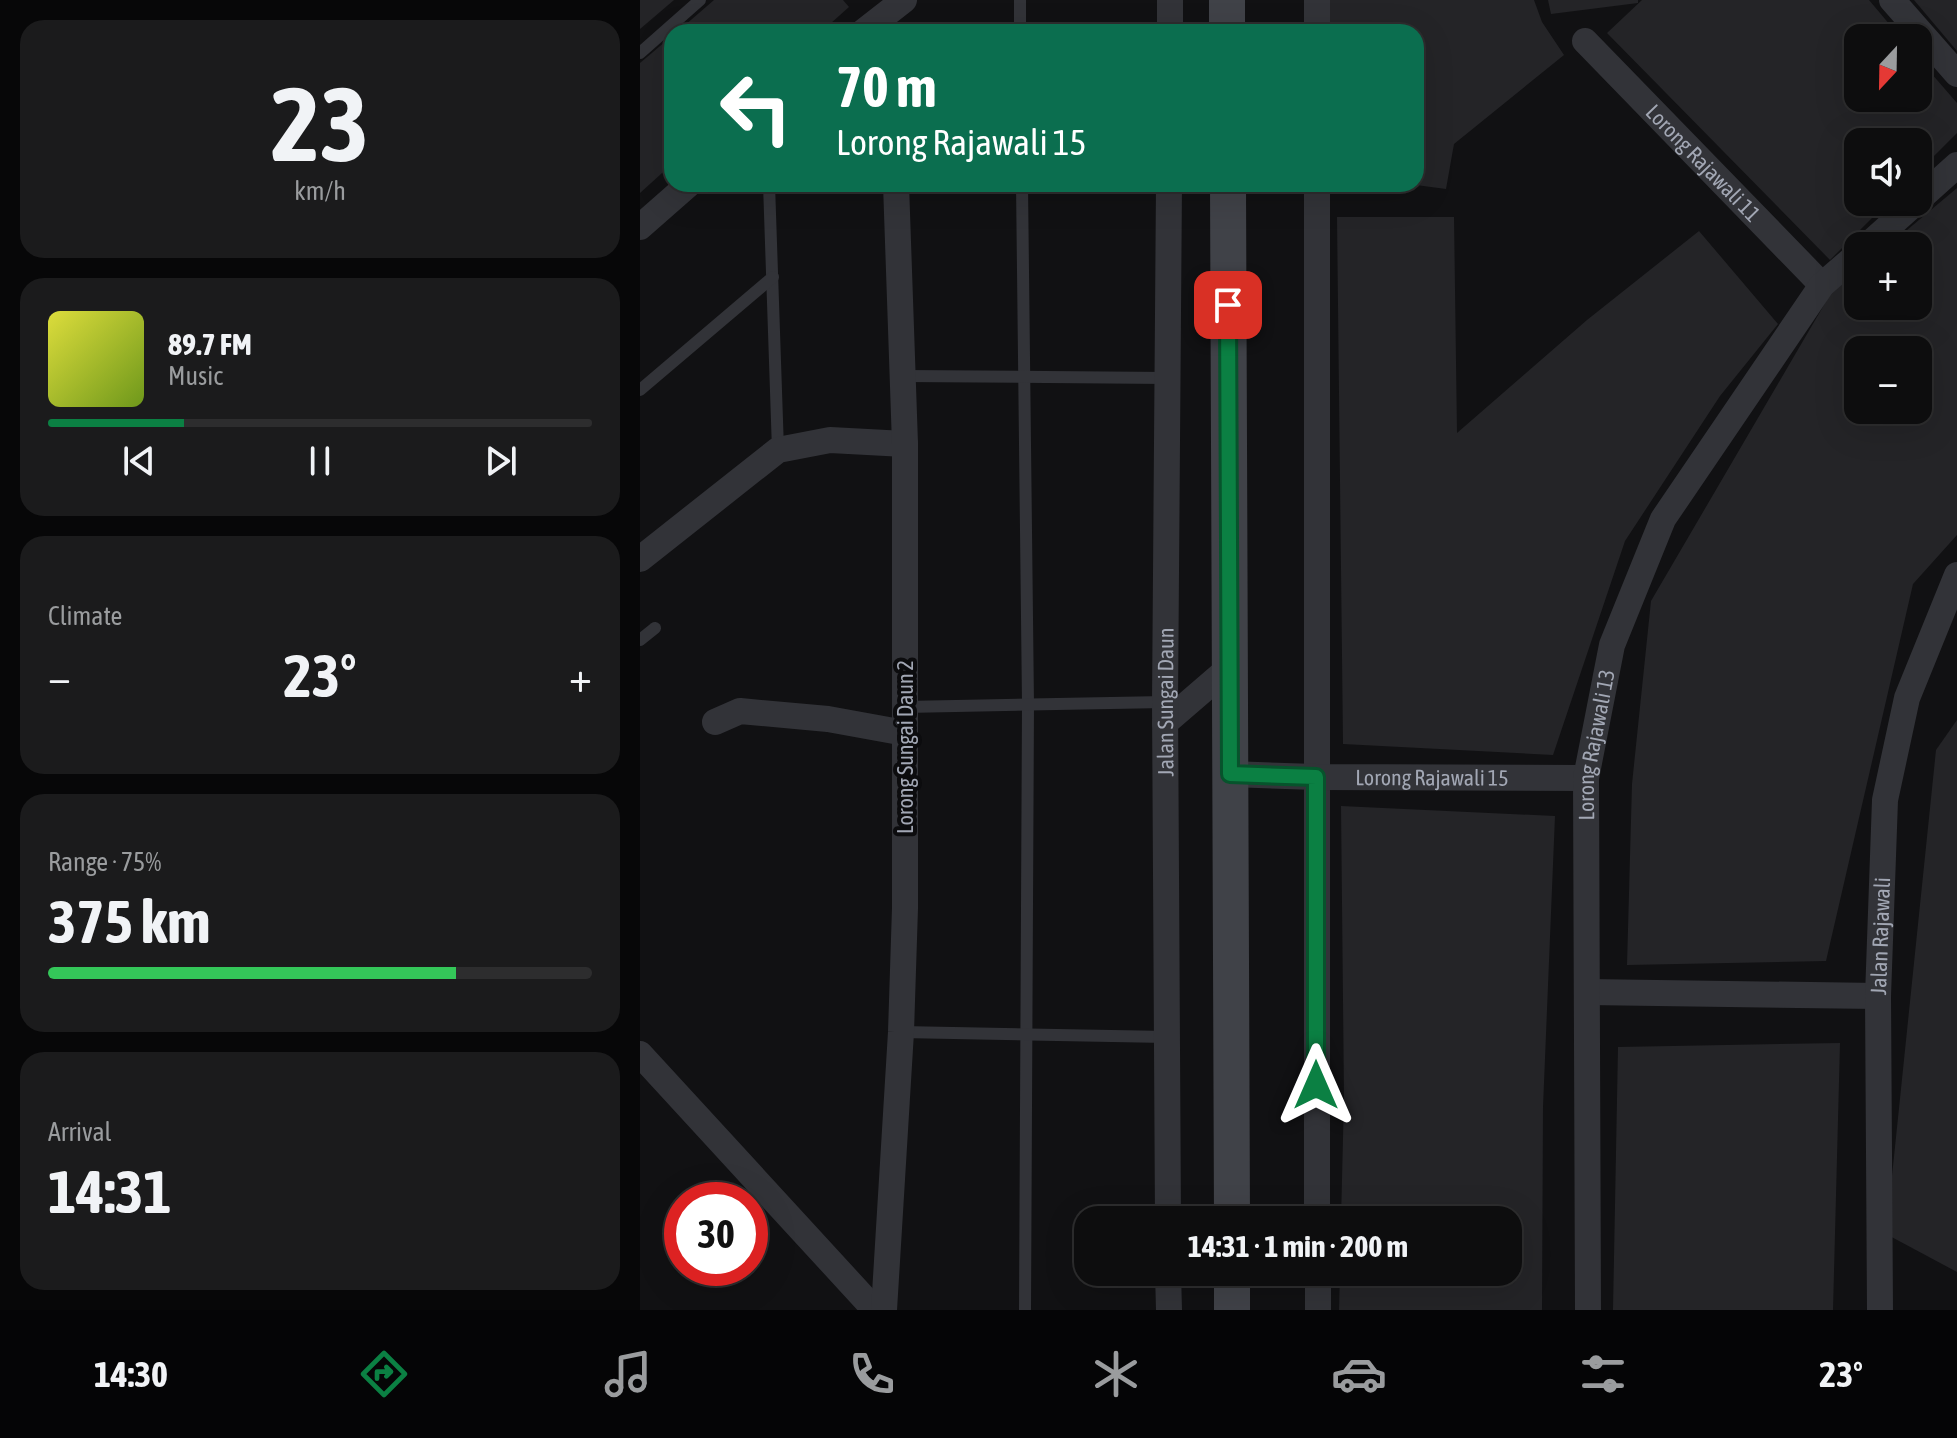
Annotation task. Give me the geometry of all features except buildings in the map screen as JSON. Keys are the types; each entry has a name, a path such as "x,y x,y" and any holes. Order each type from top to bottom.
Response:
{"street":[{"path":"1170,0 1170,24"},
{"path":"1227,0 1227,24"},
{"path":"1317,0 1317,24"},
{"path":"1892,0 1957,74"},
{"path":"874,24 892,11"},
{"name":"Lorong Rajawali 11","path":"1585,41 1822,285"},
{"path":"1932,188 1957,165"},
{"path":"640,227 680,192"},
{"name":"Lorong Sungai Daun 2","path":"884,1310 901,1032 905,908 905,444 896,192"},
{"name":"Jalan Sungai Daun","path":"1168,1206 1165,712 1169,192"},
{"path":"1228,192 1232,1206"},
{"path":"1317,192 1317,1206"},
{"path":"1883,232 1900,216"},
{"name":"Lorong Rajawali 13","path":"1588,1310 1586,778 1612,645 1663,519 1822,285 1844,266"},
{"path":"640,559 778,450 830,440 905,444"},
{"name":"Jalan Rajawali","path":"1880,1310 1878,996 1885,800 1907,698 1957,575"},
{"path":"1165,712 1230,667"},
{"path":"715,722 740,711 828,719 905,720"},
{"name":"Lorong Rajawali 15","path":"1230,774 1586,778"},
{"path":"1587,992 1878,996"},
{"path":"640,1054 875,1310"},
{"path":"1168,1286 1169,1310"},
{"path":"1232,1286 1232,1310"},
{"path":"1318,1286 1318,1310"}],"lane":[{"path":"673,24 700,0"},
{"path":"1020,0 1020,24"},
{"path":"640,53 664,32"},
{"path":"769,192 778,450"},
{"path":"1022,192 1028,704 1025,1310"},
{"path":"640,390 773,277"},
{"path":"903,376 1168,378"},
{"path":"640,640 655,628"},
{"path":"905,720 1028,704 1165,712"},
{"path":"901,1032 1167,1037"}],"route":[{"path":"1228,305 1230,774 1316,777 1316,1085"}]}
